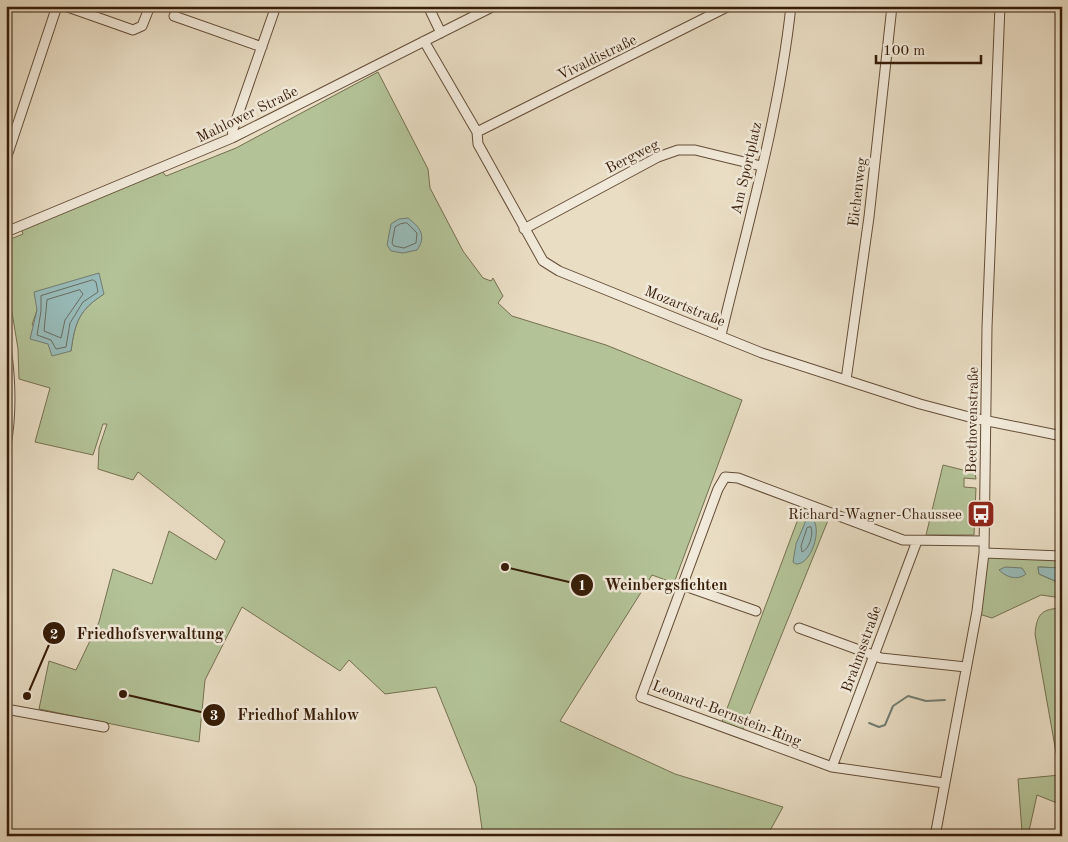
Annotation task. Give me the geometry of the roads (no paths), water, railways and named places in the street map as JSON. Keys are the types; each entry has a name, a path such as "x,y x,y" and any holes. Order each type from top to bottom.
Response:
{"street":[{"path":"6,159 57,6"},
{"path":"65,6 133,30 142,26 150,6"},
{"path":"232,138 233,129 276,6"},
{"path":"428,6 441,33"},
{"name":"Mahlower Straße","path":"6,232 232,138 494,6"},
{"name":"Vivaldistraße","path":"477,132 729,6"},
{"name":"Am Sportplatz","path":"721,335 761,166 787,44 791,6"},
{"name":"Eichenweg","path":"846,380 868,217 892,6"},
{"name":"Beethovenstraße","path":"936,831 977,611 984,553 984,420 1000,6"},
{"path":"174,16 262,47"},
{"name":"Mozartstraße","path":"424,41 477,132 478,144 524,229 543,261 559,271 762,353 920,404 984,420 1062,436"},
{"name":"Bergweg","path":"524,229 658,157 678,150 695,150 761,166"},
{"path":"6,347 11,379 11,406 6,446"},
{"name":"Leonard-Bernstein-Ring","path":"944,783 832,767 641,697 718,489 725,477 738,478 903,540 984,541"},
{"name":"Brahmsstraße","path":"832,767 917,541"},
{"path":"984,553 1062,556"},
{"path":"682,585 756,611"},
{"path":"799,628 873,656 966,667"},
{"path":"8,712 104,727"}],"water":[{"path":"408,218 421,232 422,240 420,245 417,250 403,253 391,251 387,245 391,224 399,219"},
{"path":"99,273 104,294 84,311 74,332 71,351 52,356 48,344 30,339 37,310 34,292"},
{"path":"807,518 812,518 815,523 816,538 811,553 801,563 796,564 793,562 796,544"},
{"path":"1005,567 1022,568 1026,574 1015,578 1005,575 999,570"},
{"path":"1038,567 1062,568 1062,584 1039,574"}],"waterway":[{"path":"869,723 879,727 885,725 893,706 908,696 926,701 945,700"}],"place":[{"name":"Richard-Wagner-Chaussee","path":"981,514"},
{"name":"Weinbergsfichten","path":"505,567"},
{"name":"Friedhof Mahlow","path":"123,694"},
{"name":"Friedhofsverwaltung","path":"27,696"}]}
